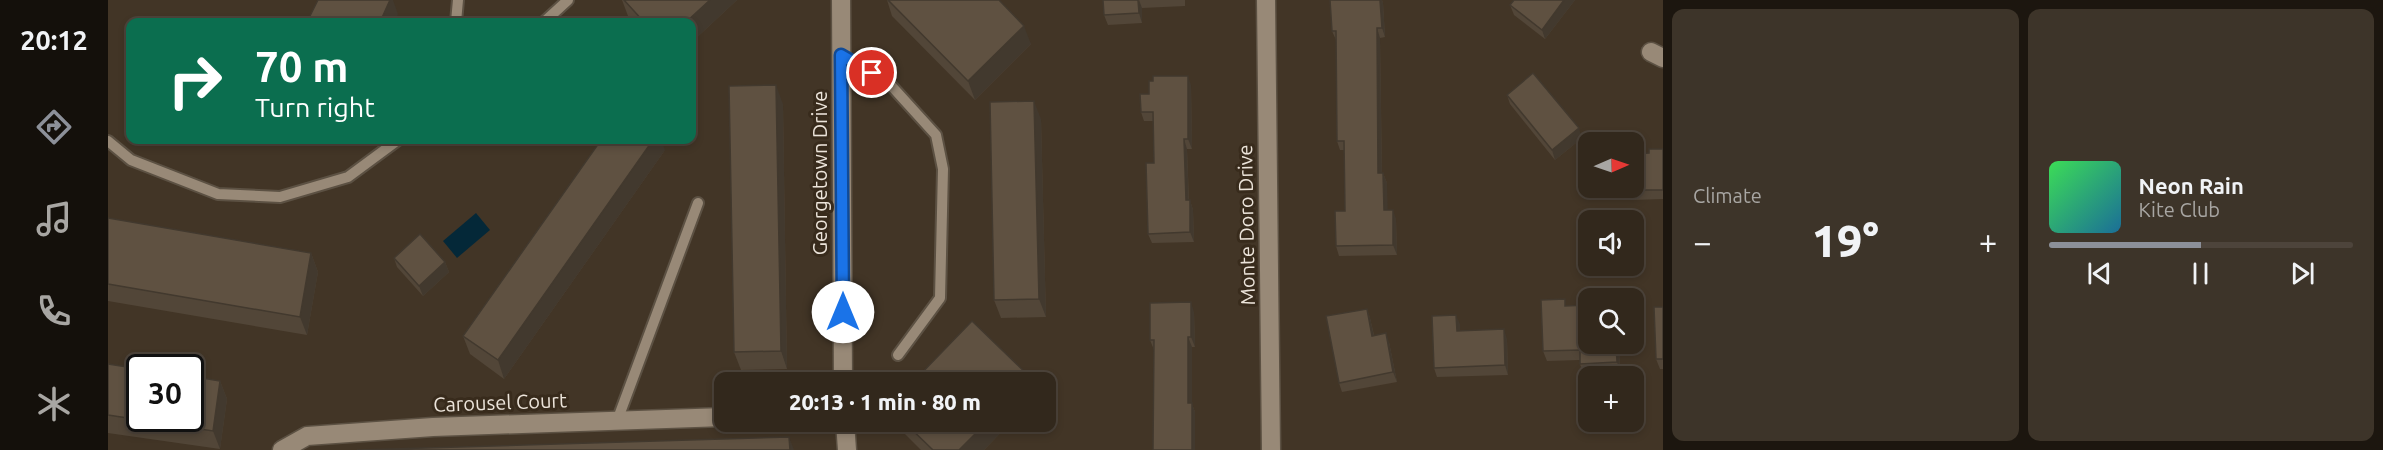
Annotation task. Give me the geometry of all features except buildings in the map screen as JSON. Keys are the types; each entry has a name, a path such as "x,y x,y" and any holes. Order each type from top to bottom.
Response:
{"street":[{"name":"Georgetown Drive","path":"841,0 843,372"},
{"name":"Monte Doro Drive","path":"1266,0 1271,450"},
{"name":"Carousel Court","path":"282,450 307,436 433,427 714,417"},
{"path":"846,432 847,450"}],"lane":[{"path":"456,18 458,0"},
{"path":"548,18 568,0"},
{"path":"841,55 887,81 936,135 943,169 940,298 898,355"},
{"path":"108,141 131,160 218,194 280,197 348,177 393,144"},
{"path":"617,421 698,203"}],"water":[{"path":"476,213 490,230 457,258 443,241"}],"route":[{"path":"843,312 841,55 872,73"}]}
